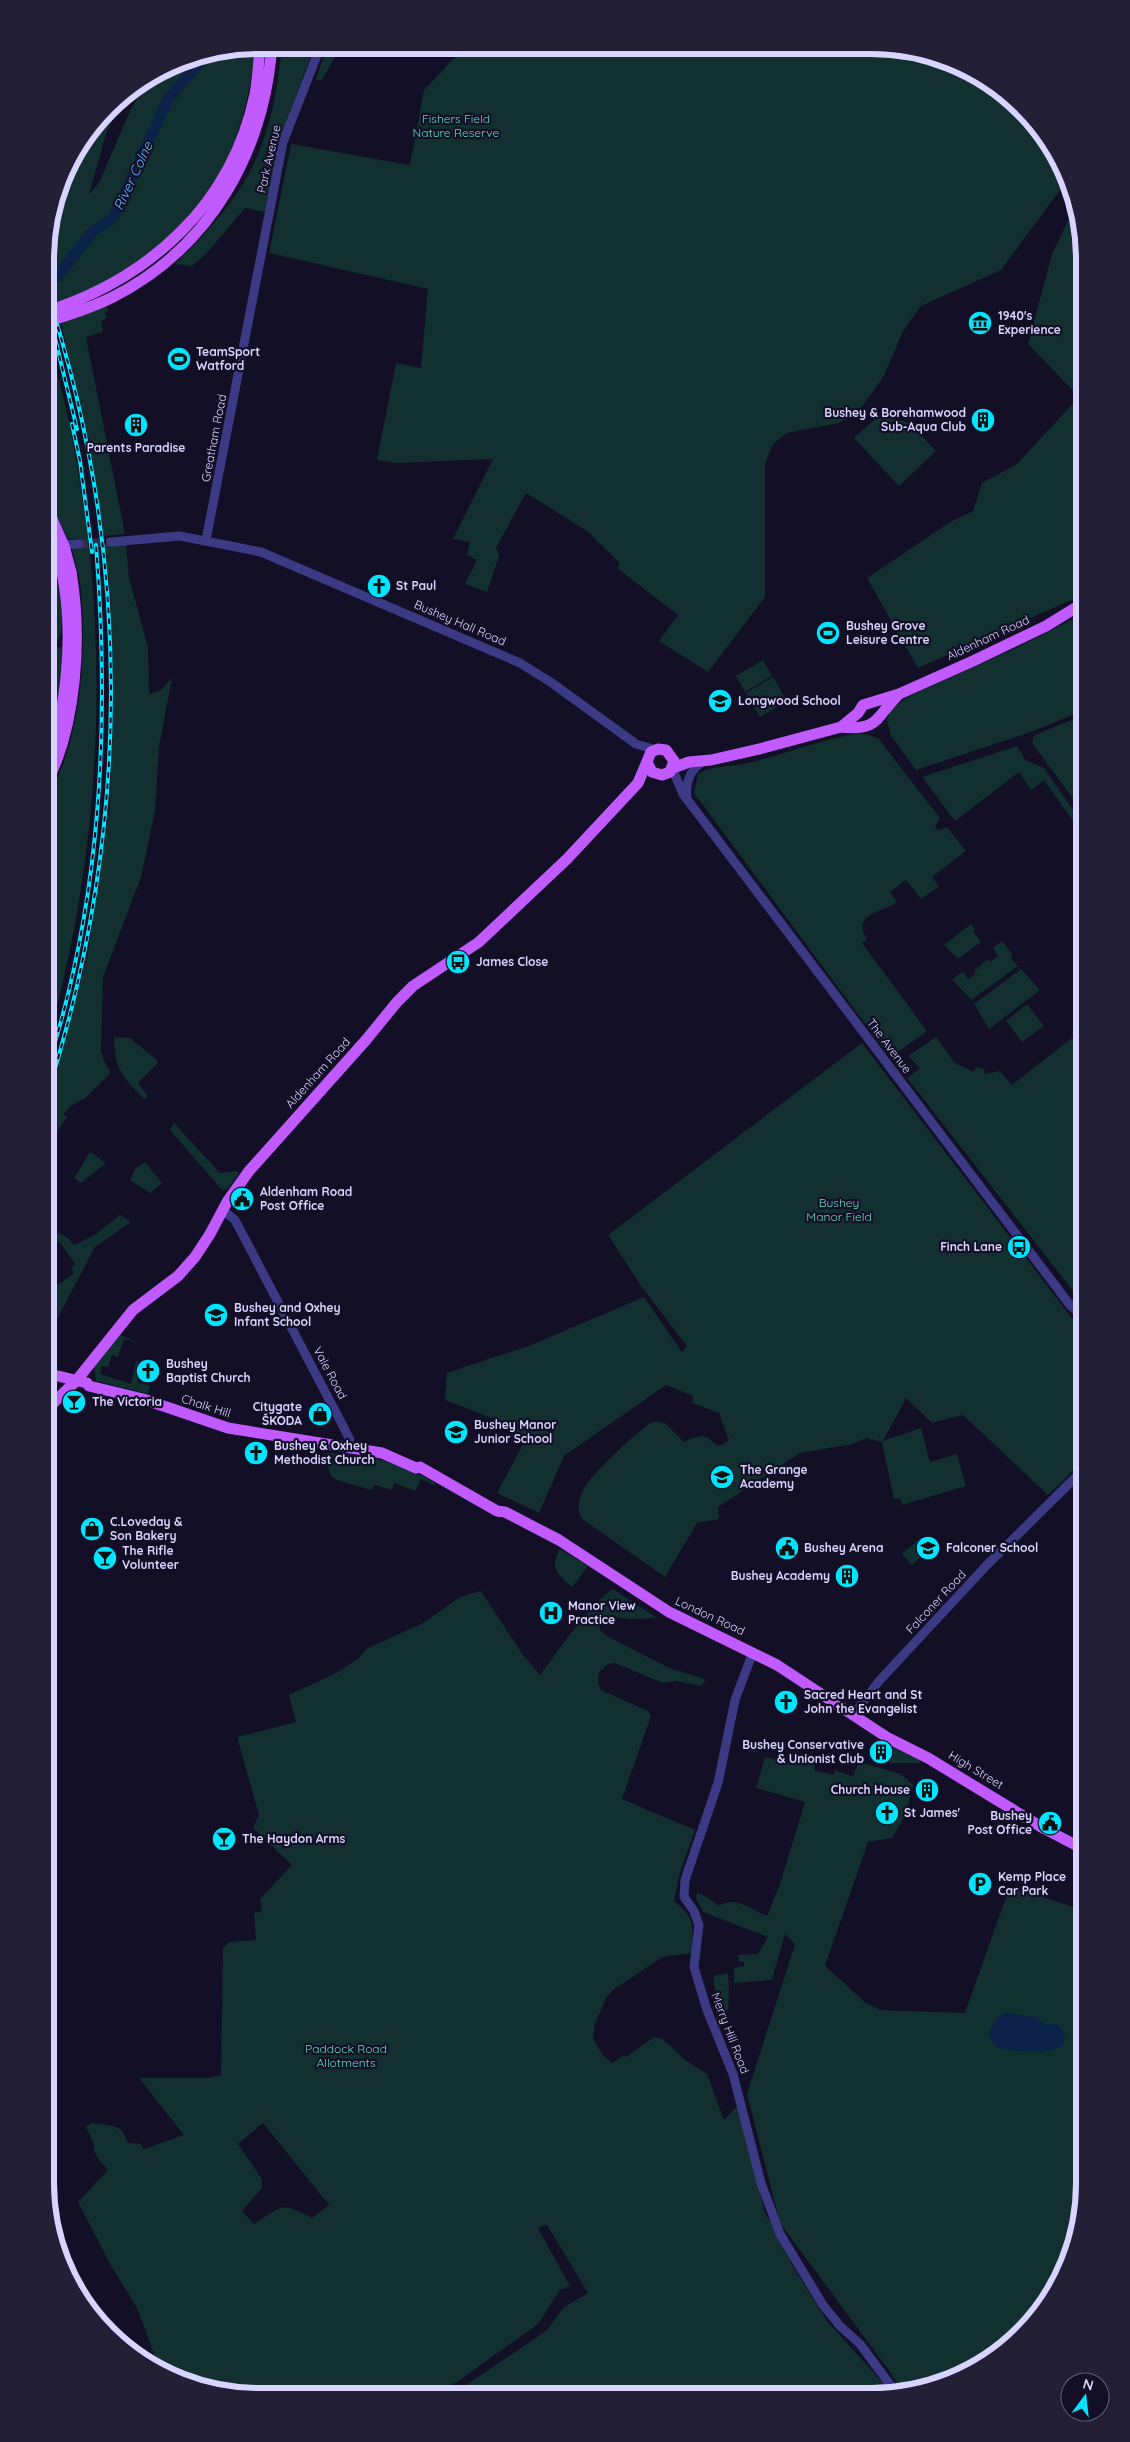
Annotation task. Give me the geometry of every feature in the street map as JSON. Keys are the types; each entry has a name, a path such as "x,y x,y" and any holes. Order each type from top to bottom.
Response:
{"main road":[{"path":"54,309 104,289 135,271 176,237 198,213 232,161 246,127 256,92 259,54"},
{"path":"54,319 94,306 129,288 164,264 206,222 226,194 242,166 256,132 266,95 271,54"},
{"path":"54,536 67,572 76,626 73,683 61,747 54,764"},
{"path":"54,735 58,721 67,661 67,572"},
{"name":"Aldenham Road","path":"871,704 899,694 1026,636 1076,607"},
{"name":"Aldenham Road","path":"879,717 899,694"},
{"path":"640,780 661,775 672,768 689,762 763,748 841,727 851,728 875,723 879,717 878,710 871,704 863,706 858,713 841,727"},
{"path":"858,713 860,720 868,725"},
{"path":"661,775 652,772 647,761 649,755 656,750 666,750 689,762"},
{"path":"671,754 674,761 672,768"},
{"name":"Aldenham Road","path":"54,1403 74,1384 133,1310 178,1276 195,1257 223,1210 258,1160 366,1040 397,1002 413,986 479,942 567,859 640,780 647,761"},
{"name":"Chalk Hill","path":"54,1376 58,1376 74,1384 143,1399 228,1428 315,1443"},
{"path":"54,1382 60,1388 59,1399"},
{"name":"London Road","path":"315,1443 393,1456 396,1454 417,1462 420,1467 451,1484 461,1486 499,1505 505,1512 559,1540 669,1612 753,1652 807,1684 853,1715"},
{"name":"High Street","path":"853,1715 888,1738 928,1758 1043,1828 1076,1845"}],"street":[{"name":"Park Avenue","path":"256,282 283,142 317,54"},
{"name":"Greatham Road","path":"206,540 256,282"},
{"name":"Bushey Hall Road","path":"112,542 174,536 206,540 261,552 505,656 552,683 636,744 656,750"},
{"path":"54,545 78,544"},
{"name":"Bushey Hall Road","path":"636,744 647,761"},
{"path":"687,799 690,776 695,767 705,760"},
{"name":"The Avenue","path":"672,768 677,784 687,799 1070,1305 1076,1310"},
{"name":"The Avenue","path":"661,775 677,784"},
{"name":"Vale Road","path":"223,1210 235,1220 343,1426 350,1440 349,1448"},
{"name":"Falconer Road","path":"853,1715 880,1680 980,1573 1076,1477"},
{"name":"Merry Hill Road","path":"753,1652 735,1700 718,1783 685,1880 684,1897 694,1911 699,1925 694,1967 707,2010 733,2074 761,2183 780,2234 823,2305 840,2326 860,2344 892,2387"}],"green space":[{"path":"256,54 246,104 228,160 194,209 177,228 142,259 101,284 56,304 54,298 55,232 69,180 88,145 104,123 118,110 107,131 89,194 99,183 130,111 142,91 180,69 232,55"},
{"path":"281,54 312,54 281,135 265,212 245,208 206,254 192,266 175,264 220,216 248,175 266,133"},
{"path":"325,54 337,54 322,80 317,80 316,78"},
{"name":"Fishers Field Nature Reserve","path":"458,54 898,55 950,69 974,81 1007,104 1026,123 1042,145 1061,180 1063,186 1001,270 921,306 903,331 884,376 859,411 839,423 787,433 773,444 765,464 765,597 708,672 659,641 678,615 617,568 620,563 587,531 526,493 496,548 499,556 487,592 465,584 477,560 467,555 470,542 453,539 493,459 396,463 377,460 396,363 421,368 428,289 269,253 291,144 410,165 424,90"},
{"path":"1071,214 1076,245 1076,394 1028,344 1052,254"},
{"path":"105,306 109,310 105,313 107,318 101,321 103,332 86,337 125,534 104,536 89,439 61,323"},
{"path":"54,363 72,435 88,539 68,539 54,512"},
{"path":"1076,400 1076,598 918,668 867,578 950,522 973,511 982,483 1017,464"},
{"path":"882,413 911,424 936,451 899,486 854,438"},
{"path":"105,544 126,544 129,578 148,647 149,694 161,690 172,678 159,747 155,811 141,877 103,977 101,1051 106,1066 110,1071 109,1075 85,1098 72,1105 63,1114 67,1117 54,1136 54,1076 87,959 110,804 114,679 110,590"},
{"path":"89,546 94,609 96,736 92,800 85,863 75,926 54,1015 54,784 67,753 74,727 82,671 83,616 79,575 72,549"},
{"path":"54,565 62,611 61,634 57,641 54,640"},
{"path":"1076,618 1076,714 1028,733 916,770 891,736 887,720 891,709 909,696 1010,651"},
{"path":"63,647 64,673 54,720 54,648"},
{"path":"763,660 772,676 745,692 736,676"},
{"path":"773,677 787,701 760,717 746,693"},
{"path":"1076,719 1076,803 1032,743 1033,737"},
{"path":"861,733 878,738 940,818 935,826 938,831 947,827 966,851 932,877 939,886 921,899 906,880 890,892 897,902 872,914 866,918 863,924 863,930 867,939 862,943 927,1031 897,1053 886,1052 694,793 698,774 704,771 748,763 832,739"},
{"path":"1017,746 1025,760 1044,768 1076,814 1076,825 1044,780 1031,790 1019,772 955,821 922,777"},
{"path":"971,924 975,929 973,931 981,942 958,959 944,945"},
{"path":"1002,941 1012,954 1011,958 1018,966 971,1000 952,979 963,972 968,979 975,974 975,970 987,960 991,961 998,956 993,948"},
{"path":"1021,969 1040,990 989,1029 974,1004"},
{"path":"1027,1004 1044,1026 1022,1042 1006,1021"},
{"path":"114,1037 130,1038 158,1061 138,1083 148,1096 144,1099 125,1078 118,1066"},
{"path":"936,1037 955,1063 974,1072 976,1067 984,1069 985,1074 1000,1071 1012,1085 1072,1038 1076,1042 1076,1295 907,1078 920,1068 908,1056"},
{"name":"Bushey Manor Field","path":"862,1043 1076,1324 1076,1465 1048,1495 963,1415 932,1423 906,1398 883,1441 921,1428 930,1462 957,1454 966,1486 902,1505 900,1498 894,1499 882,1442 867,1438 852,1444 800,1453 718,1507 719,1519 697,1523 665,1577 582,1519 579,1502 586,1485 591,1479 625,1444 649,1424 657,1421 666,1424 684,1442 701,1436 709,1438 716,1445 722,1445 729,1440 719,1413 692,1403 693,1396 666,1385 564,1456 539,1513 497,1493 523,1444 510,1439 509,1425 445,1400 447,1373 531,1345 644,1297 682,1352 687,1346 641,1286 608,1235"},
{"path":"174,1123 220,1173 236,1171 239,1173 228,1189 222,1190 170,1130"},
{"path":"90,1152 106,1163 81,1183 74,1178"},
{"path":"145,1162 162,1183 150,1193 130,1180 135,1169"},
{"path":"120,1215 131,1222 95,1247 54,1322 54,1287 73,1274 72,1267 75,1264 59,1241 54,1245 54,1235 58,1233 67,1237 74,1245 95,1235"},
{"path":"119,1334 138,1343 124,1339 118,1357 112,1355 108,1367 102,1366 100,1374 131,1384 136,1361 143,1364 137,1382 150,1386 148,1394 96,1381 94,1367"},
{"path":"328,1453 370,1457 410,1470 435,1483 434,1485 421,1479 415,1491 395,1483 391,1490 375,1485 371,1490 337,1480 331,1476 324,1455"},
{"path":"919,1539 928,1550 912,1565 902,1554"},
{"path":"560,1549 588,1566 572,1587 556,1570 555,1561"},
{"name":"Paddock Road Allotments","path":"613,1589 657,1618 631,1619 604,1616 599,1623 600,1630 607,1636 669,1668 702,1678 705,1681 701,1686 675,1681 663,1683 615,1663 608,1664 599,1672 598,1682 601,1690 648,1711 651,1716 622,1799 695,1830 680,1872 674,1901 690,1918 692,1924 692,1953 662,1957 613,1990 606,1998 595,2024 593,2038 602,2054 612,2063 624,2055 626,2057 654,2037 663,2039 685,2060 707,2074 724,2120 738,2105 765,2213 777,2231 791,2263 827,2321 887,2388 467,2388 466,2385 546,2331 564,2307 588,2293 547,2225 538,2228 570,2286 560,2290 538,2324 457,2382 443,2388 232,2387 180,2373 157,2361 137,2308 110,2264 78,2202 108,2170 97,2157 93,2148 95,2146 86,2127 91,2123 114,2126 122,2130 128,2143 141,2144 144,2149 184,2135 139,2078 208,2078 221,2075 223,1948 229,1942 256,1940 254,1913 262,1911 260,1899 292,1865 253,1828 259,1815 237,1737 296,1722 289,1695 338,1672 359,1658 366,1649 423,1623 460,1597 481,1591 523,1655 540,1675 595,1605","holes":["263,2123 329,2205 312,2218 293,2209 282,2208 254,2224 242,2211 262,2188 262,2179 238,2144"]},
{"path":"891,1747 920,1760 920,1763 890,1763 888,1759"},
{"path":"765,1757 789,1763 791,1757 815,1763 814,1770 833,1775 835,1770 853,1777 859,1762 901,1774 913,1785 906,1814 892,1838 868,1842 825,1966 866,2003 880,2010 965,2013 1010,1886 1076,1908 1076,2197 1069,2237 1061,2262 1049,2286 1026,2319 1007,2338 974,2361 950,2373 925,2381 899,2387 780,2223 747,2094 795,1944 785,1934 772,1980 734,1983 734,1968 744,1966 744,1962 739,1962 738,1955 758,1954 768,1937 703,1912 696,1898 697,1893 719,1906 731,1902 737,1903 767,1916 780,1884 805,1802 756,1788"},
{"path":"728,1973 728,2010 724,2023 720,2028 717,2020 717,1993 714,1976"}],"water":[{"path":"1003,2013 1037,2017 1044,2024 1059,2025 1065,2033 1063,2045 1055,2049 1039,2052 1023,2052 997,2048 988,2034 995,2021"}],"waterway":[{"name":"River Colne","path":"54,279 92,232 113,218 168,99 199,63"}],"tunnel":[{"path":"79,544 111,542"}],"railway":[{"path":"54,317 74,387 95,489 107,591 111,693 107,796 94,898 74,1000 54,1070"},
{"path":"54,334 77,429"},
{"path":"72,424 80,461 92,552"},
{"path":"54,1044 79,945 90,879 97,812 102,678 96,545"}],"place":[{"name":"1940's Experience","path":"980,323"},
{"name":"TeamSport Watford","path":"179,359"},
{"name":"Bushey & Borehamwood Sub-Aqua Club","path":"983,420"},
{"name":"Parents Paradise","path":"136,425"},
{"name":"St Paul","path":"379,586"},
{"name":"Bushey Grove Leisure Centre","path":"828,633"},
{"name":"Longwood School","path":"720,701"},
{"name":"James Close","path":"458,962"},
{"name":"Aldenham Road Post Office","path":"242,1199"},
{"name":"Finch Lane","path":"1019,1247"},
{"name":"Bushey and Oxhey Infant School","path":"216,1315"},
{"name":"Bushey Baptist Church","path":"148,1371"},
{"name":"The Victoria","path":"74,1402"},
{"name":"Citygate ŠKODA","path":"320,1414"},
{"name":"Bushey Manor Junior School","path":"456,1432"},
{"name":"Bushey & Oxhey Methodist Church","path":"256,1453"},
{"name":"The Grange Academy","path":"722,1477"},
{"name":"C.Loveday & Son Bakery","path":"92,1529"},
{"name":"Bushey Arena","path":"787,1548"},
{"name":"Falconer School","path":"928,1548"},
{"name":"The Rifle Volunteer","path":"105,1558"},
{"name":"Bushey Academy","path":"847,1576"},
{"name":"Manor View Practice","path":"551,1613"},
{"name":"Sacred Heart and St John the Evangelist","path":"786,1702"},
{"name":"Bushey Conservative & Unionist Club","path":"881,1752"},
{"name":"Church House","path":"927,1790"},
{"name":"St James'","path":"887,1813"},
{"name":"Bushey Post Office","path":"1050,1823"},
{"name":"The Haydon Arms","path":"224,1839"},
{"name":"Kemp Place Car Park","path":"980,1884"}]}
